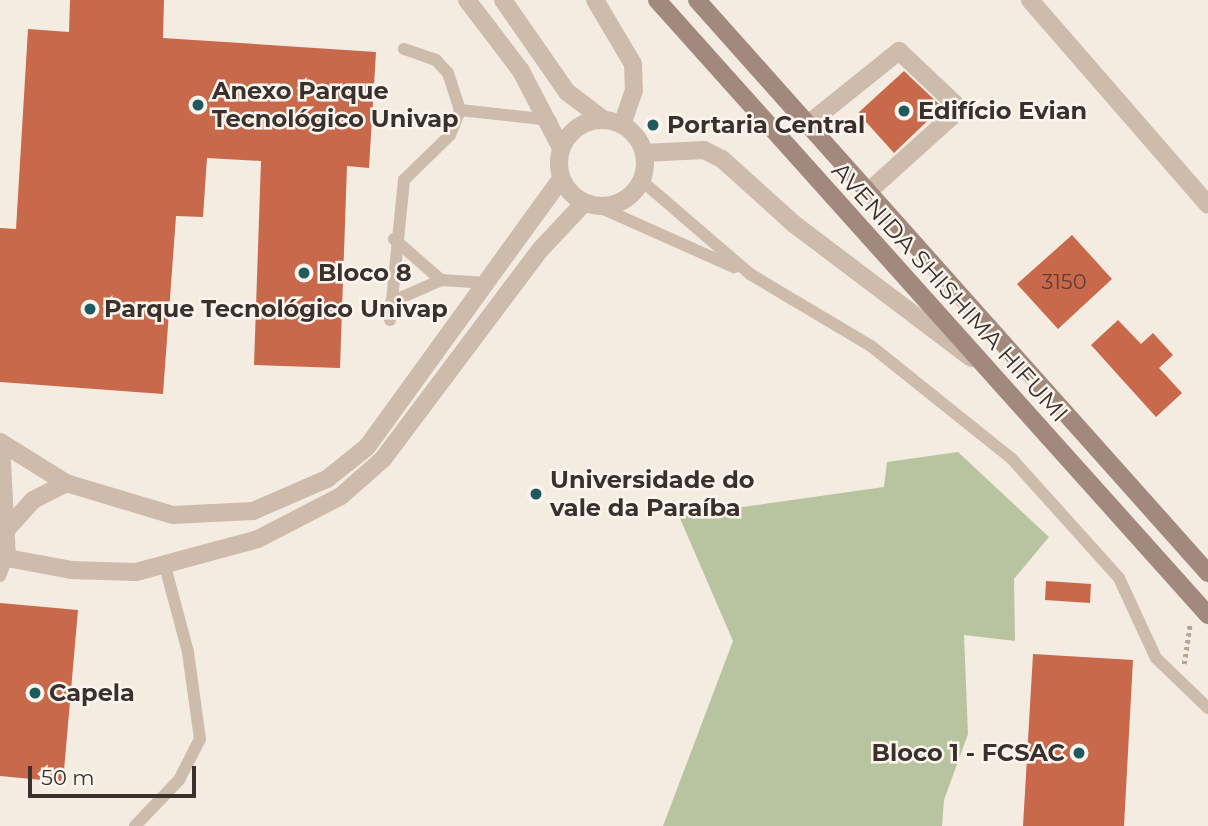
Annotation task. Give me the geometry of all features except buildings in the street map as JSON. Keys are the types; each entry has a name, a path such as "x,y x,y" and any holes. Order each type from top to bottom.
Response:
{"street":[{"path":"0,442 66,483 173,515 225,517 327,480 367,447 561,179 561,148 550,120 467,0"},
{"path":"503,0 567,92 613,122 644,153 704,150 722,159 794,225 984,368"},
{"path":"561,148 578,127 613,122 634,90 633,64 595,0"},
{"name":"AVENIDA SHISHIMA HIFUMI","path":"657,0 1208,615"},
{"name":"AVENIDA SHISHIMA HIFUMI","path":"697,0 1208,573"},
{"path":"1030,0 1208,205"},
{"path":"808,124 899,51 906,51 955,104 951,117 868,192"},
{"path":"0,442 7,558 107,572 165,566 258,539 363,479 592,205 623,202 642,181 644,153"},
{"path":"561,179 592,205"},
{"path":"7,529 33,500 66,483"}],"lane":[{"path":"390,320 394,239 404,180 450,135 460,110 448,73 436,60 404,49"},
{"path":"460,110 550,120"},
{"path":"642,181 750,274"},
{"path":"592,205 750,274 871,346 1002,450 1119,578 1156,658 1208,708"},
{"path":"394,239 442,280"},
{"path":"391,302 442,280 487,283"},
{"path":"0,576 7,558"},
{"path":"135,826 179,780 200,739 188,652 165,566"}],"path":[{"path":"1182,681 1193,599"}],"green space":[{"path":"958,452 1049,537 1014,579 1015,641 964,635 968,734 944,800 942,826 663,826 733,641 679,516 884,487 887,462"}],"place":[{"name":"Anexo Parque Tecnológico Univap","path":"198,105"},
{"name":"Edifício Evian","path":"904,111"},
{"name":"Portaria Central","path":"653,125"},
{"name":"Bloco 8","path":"304,273"},
{"name":"Parque Tecnológico Univap","path":"90,309"},
{"name":"Universidade do vale da Paraíba","path":"536,494"},
{"name":"Capela","path":"35,693"},
{"name":"Bloco 1 - FCSAC","path":"1079,753"}]}
